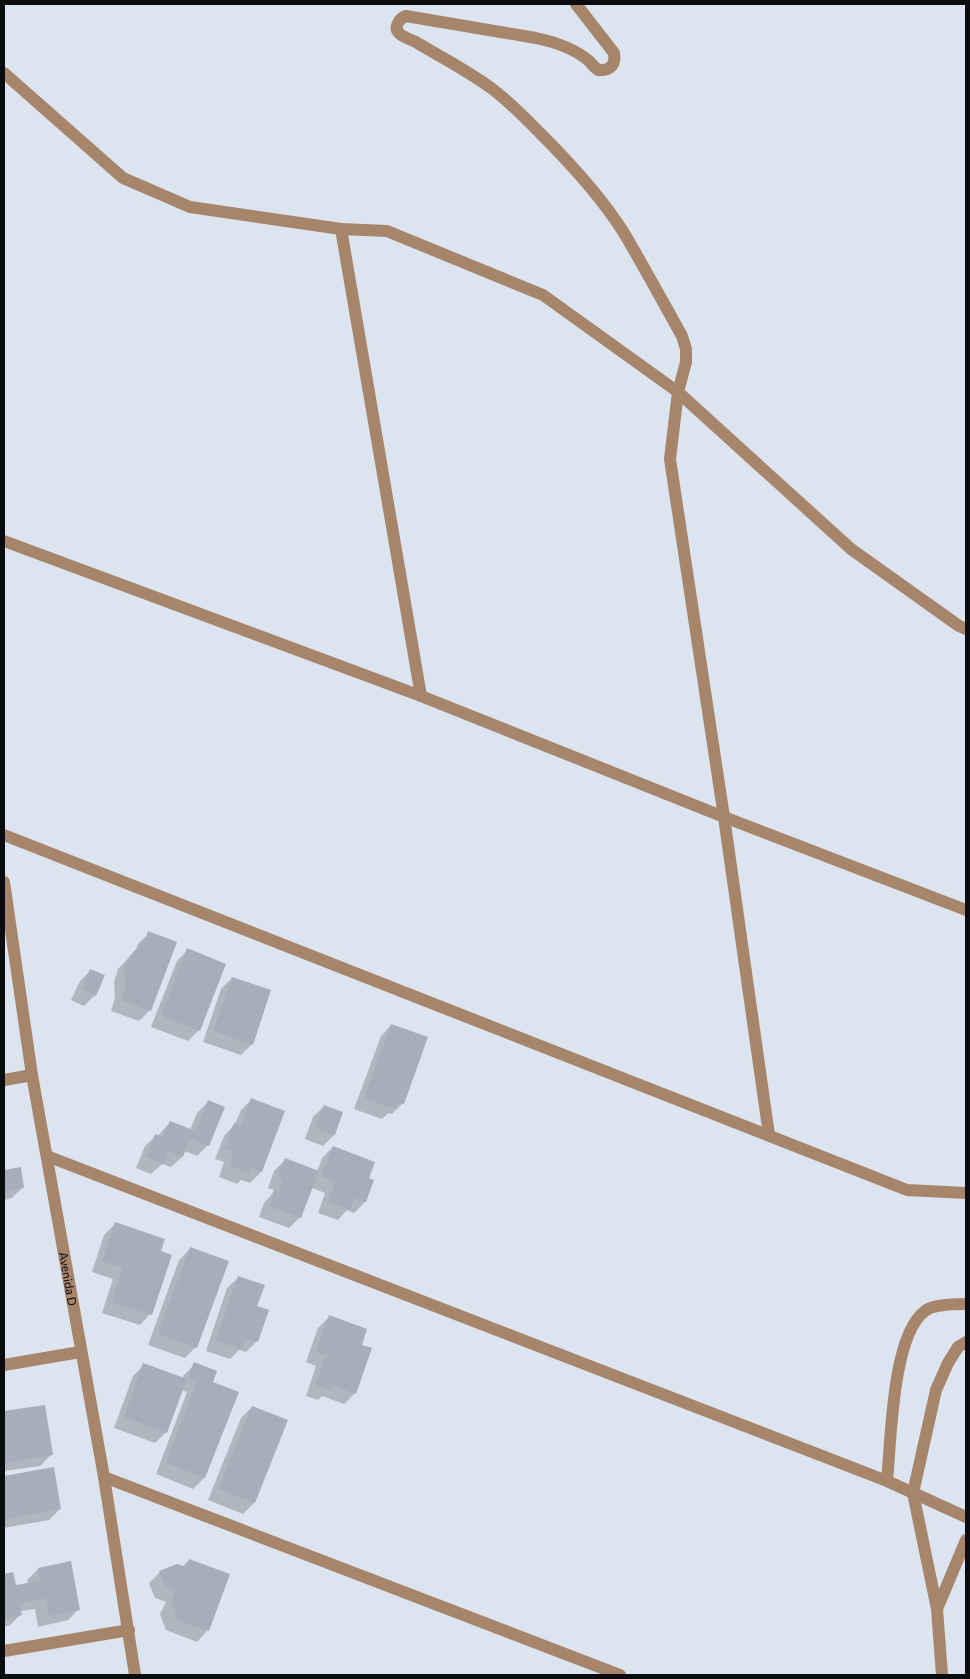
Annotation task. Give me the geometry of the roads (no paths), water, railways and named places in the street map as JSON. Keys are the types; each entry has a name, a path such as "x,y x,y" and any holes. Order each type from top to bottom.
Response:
{"street":[{"path":"576,4 614,53 613,65 608,70 598,70 590,62 566,47 536,38 411,16 402,17 397,25 397,30 399,34 442,57 492,88 560,154 623,232 682,336 686,349 686,362 678,392 670,459 724,816 769,1135"},
{"path":"4,73 123,178 190,206 341,229 387,231 542,295 678,392 851,549 966,629"},
{"path":"341,229 421,696"},
{"path":"4,541 421,696 966,910"},
{"path":"4,835 907,1190 966,1193"},
{"name":"Avenida D","path":"4,882 32,1075 80,1352 104,1477 136,1675"},
{"path":"4,1080 32,1075"},
{"path":"47,1156 887,1481 966,1517"},
{"path":"887,1481 897,1373 903,1347 914,1323 926,1310 944,1305 966,1304"},
{"path":"942,1675 937,1609 913,1493 936,1390 948,1363 958,1347 966,1342"},
{"path":"4,1364 80,1352"},
{"path":"104,1477 620,1675"},
{"path":"937,1609 966,1540"},
{"path":"4,1651 129,1630"}]}
